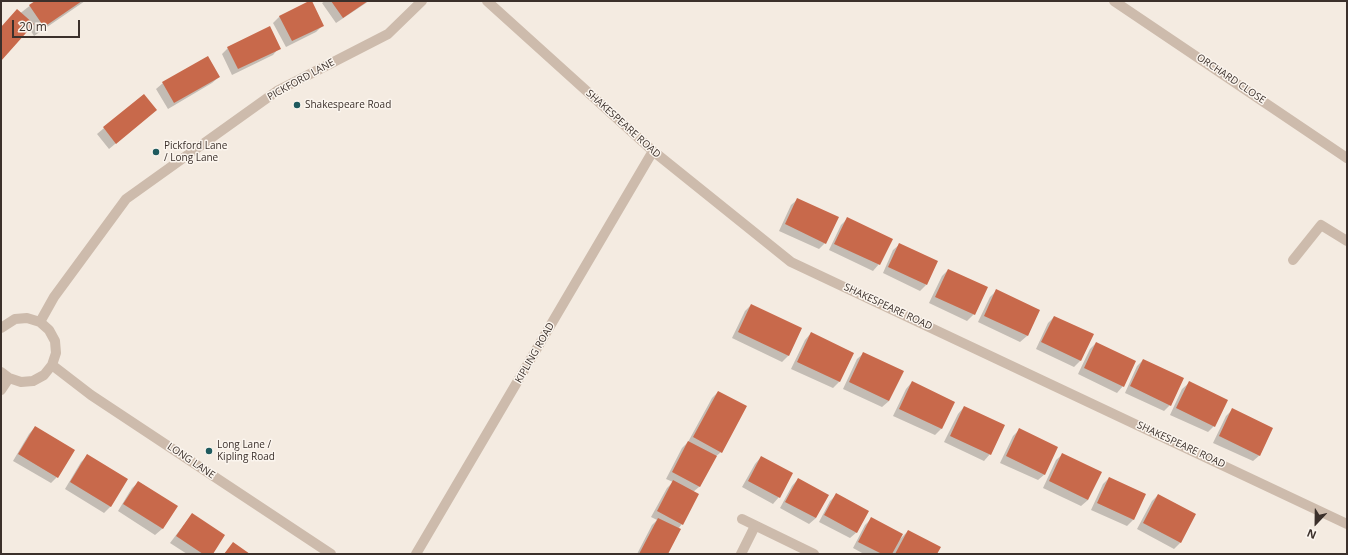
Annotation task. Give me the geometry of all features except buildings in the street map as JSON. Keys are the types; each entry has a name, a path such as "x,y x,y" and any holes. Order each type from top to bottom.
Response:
{"street":[{"name":"PICKFORD LANE","path":"40,322 54,297 126,199 277,91 388,34 422,1"},
{"name":"SHAKESPEARE ROAD","path":"486,1 653,151 791,262 1347,524"},
{"name":"ORCHARD CLOSE","path":"1114,1 1347,158"},
{"name":"KIPLING ROAD","path":"416,554 653,151"},
{"path":"1293,260 1322,225 1347,241"},
{"path":"1,328 15,319 27,318 40,322 49,330 55,341 56,353 52,365 44,375 33,381 21,382 5,375 1,390"},
{"name":"LONG LANE","path":"52,365 91,395 331,554"},
{"path":"742,519 814,554"},
{"path":"742,554 755,526"}],"place":[{"name":"Shakespeare Road","path":"297,105"},
{"name":"Pickford Lane / Long Lane","path":"156,152"},
{"name":"Long Lane / Kipling Road","path":"209,451"}]}
